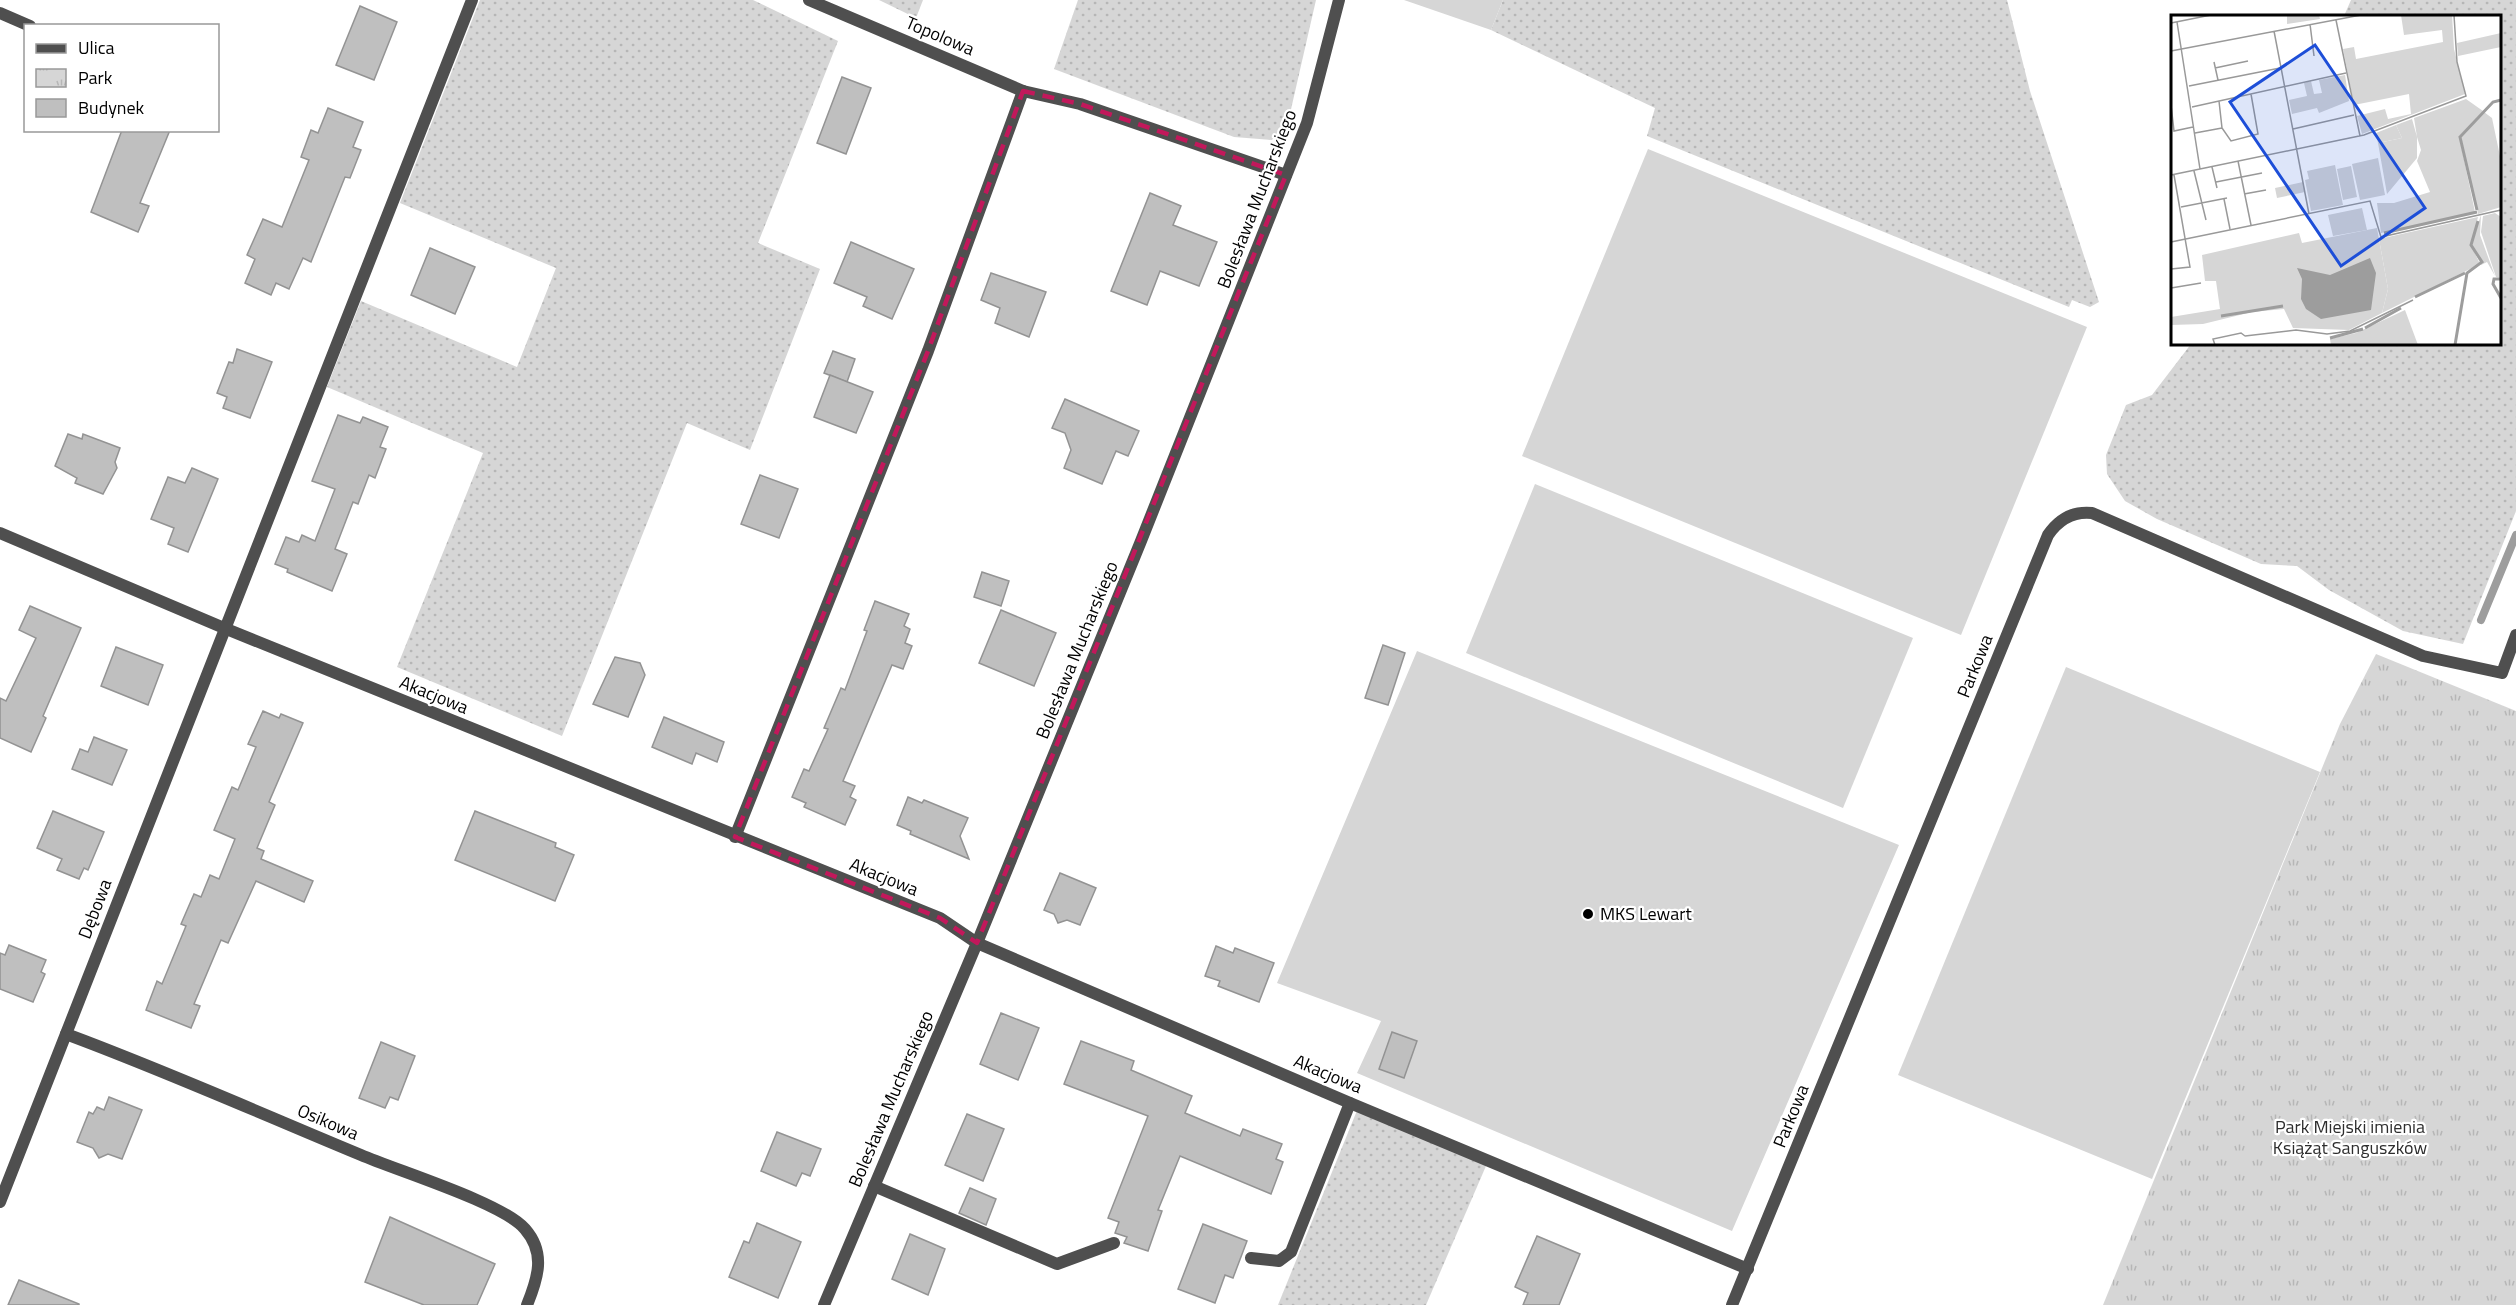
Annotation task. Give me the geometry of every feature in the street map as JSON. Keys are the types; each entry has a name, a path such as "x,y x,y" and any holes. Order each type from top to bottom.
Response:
{"street":[{"name":"Dębowa","path":"0,1202 472,0"},
{"name":"Topolowa","path":"809,0 1023,91 1080,104 1286,175"},
{"name":"Bolesława Mucharskiego","path":"824,1305 977,943 1141,542 1307,123 1339,0"},
{"path":"0,13 25,24"},
{"path":"735,837 928,351 1023,91"},
{"name":"Parkowa","path":"1732,1305 2048,535 2054,526 2071,514 2092,513 2423,657 2460,666 2502,673 2516,635"},
{"name":"Akacjowa","path":"0,533 224,628 735,837 940,918 977,943 1350,1103 1748,1269"},
{"name":"Osikowa","path":"66,1034 163,1070 360,1155 510,1214 538,1246 539,1276 527,1305"},
{"path":"1251,1258 1279,1261 1291,1252 1350,1103"},
{"path":"874,1186 1057,1264 1114,1243"}],"highlighted area":[{"path":"1023,91 1080,104 1286,175 977,943 940,918 735,837 928,351"}],"green space":[{"path":"480,0 753,0 838,41 758,243 820,269 750,450 687,423 562,736 397,667 483,453 327,387 361,301 517,367 556,268 400,203"},
{"path":"879,0 923,0 916,18"},
{"path":"1078,0 1316,0 1289,118 1272,140 1234,137 1054,69"},
{"path":"1404,0 1503,0 1491,30"},
{"path":"1503,0 2007,0 2030,91 2099,302 2090,307 2072,300 2069,307 1647,136 1655,108 1491,30"},
{"path":"2351,0 2516,0 2516,511 2463,644 2403,631 2329,590 2297,566 2261,564 2157,519 2125,501 2107,474 2106,455 2126,405 2152,395 2190,345 2501,345 2501,15 2344,15"},
{"path":"1648,149 2087,327 1961,635 1522,456"},
{"path":"1535,484 1913,638 1843,808 1466,653"},
{"name":"MKS Lewart","path":"1417,651 1899,845 1732,1231 1357,1073 1381,1021 1277,983"},
{"name":"Park Miejski imienia Książąt Sanguszków","path":"2376,654 2516,711 2516,1305 2103,1305 2340,724"},
{"path":"2066,667 2320,772 2152,1179 1898,1075"},
{"path":"1358,1108 1489,1159 1426,1305 1278,1305"}],"building":[{"path":"360,6 397,22 374,80 336,65"},
{"path":"842,77 871,88 846,154 817,143"},
{"path":"328,108 363,122 353,147 361,150 350,178 345,177 311,262 303,258 289,289 276,283 271,295 245,283 255,259 247,255 263,219 282,227 309,160 301,157 311,130 318,133"},
{"path":"121,132 169,132 140,203 149,206 138,232 91,212"},
{"path":"1150,193 1181,206 1173,225 1217,242 1199,286 1160,271 1147,305 1111,291"},
{"path":"851,242 914,269 892,319 863,306 867,297 834,283"},
{"path":"430,248 475,267 455,314 411,295"},
{"path":"991,273 1046,292 1029,337 995,323 1000,308 981,300"},
{"path":"237,349 272,362 250,418 223,408 227,397 217,393 229,362 233,363"},
{"path":"833,351 855,359 847,382 824,373"},
{"path":"830,375 873,392 856,433 814,417"},
{"path":"1065,399 1139,431 1128,456 1116,451 1102,484 1064,468 1071,450 1065,433 1052,428"},
{"path":"338,415 360,423 363,417 388,427 380,447 386,449 375,478 369,475 358,504 353,502 335,549 347,554 332,591 287,572 288,569 275,564 286,537 299,542 302,535 315,541 335,489 312,481"},
{"path":"68,434 82,439 83,434 120,448 115,462 117,468 103,494 75,483 77,478 55,466"},
{"path":"192,468 218,479 188,552 168,544 174,528 151,519 168,477 185,483"},
{"path":"760,475 798,489 779,538 741,524"},
{"path":"982,572 1009,581 1001,606 974,597"},
{"path":"875,601 909,614 904,626 910,629 905,643 912,646 903,669 892,665 843,781 855,786 850,797 856,800 845,825 804,807 806,803 792,797 804,769 809,771 828,729 824,728 841,688 845,690 867,631 864,630"},
{"path":"30,606 81,628 43,716 46,718 31,752 0,738 0,698 6,701 36,638 19,630"},
{"path":"1001,610 1056,633 1034,686 979,663"},
{"path":"1383,645 1405,653 1388,705 1365,698"},
{"path":"116,647 163,665 148,705 101,686"},
{"path":"615,657 640,663 645,675 628,717 593,704"},
{"path":"263,711 279,718 281,714 303,723 269,802 275,805 257,848 264,851 261,859 313,881 304,902 256,881 228,943 221,940 194,1004 200,1006 191,1028 146,1010 157,981 162,984 186,926 181,924 194,894 201,897 210,875 219,879 235,839 214,830 232,787 238,790 256,747 248,744"},
{"path":"664,717 724,742 717,762 696,753 692,764 652,747"},
{"path":"94,737 127,750 112,785 72,769 80,749 88,752"},
{"path":"908,797 922,803 924,800 968,818 960,836 969,859 910,834 911,831 897,825"},
{"path":"53,811 104,832 88,870 84,868 79,879 57,870 62,859 37,848"},
{"path":"475,811 556,843 555,847 574,855 555,901 455,860"},
{"path":"1060,873 1096,888 1080,925 1067,920 1058,923 1054,914 1044,910"},
{"path":"9,945 46,960 41,972 45,974 33,1002 0,989 0,953 5,955"},
{"path":"1216,946 1233,953 1235,948 1274,963 1259,1002 1218,986 1220,981 1205,976"},
{"path":"1001,1013 1039,1028 1018,1080 980,1064"},
{"path":"1392,1032 1417,1041 1404,1078 1379,1069"},
{"path":"1081,1041 1134,1061 1131,1070 1192,1096 1185,1113 1240,1136 1243,1129 1282,1144 1276,1159 1283,1162 1271,1194 1180,1156 1158,1210 1162,1211 1148,1251 1124,1243 1127,1237 1115,1233 1119,1222 1108,1218 1148,1116 1064,1084"},
{"path":"381,1042 415,1056 398,1100 390,1097 385,1108 359,1098"},
{"path":"109,1097 142,1110 122,1159 108,1154 99,1158 93,1148 77,1142 89,1112 93,1114 97,1107 104,1110"},
{"path":"967,1114 1004,1129 983,1181 945,1165"},
{"path":"777,1132 821,1149 810,1176 802,1173 796,1186 761,1171"},
{"path":"970,1188 996,1199 986,1225 959,1213"},
{"path":"390,1217 495,1264 477,1305 424,1305 365,1282"},
{"path":"757,1223 801,1242 778,1298 729,1277 744,1241 749,1243"},
{"path":"1203,1224 1247,1241 1233,1278 1225,1275 1215,1303 1178,1289"},
{"path":"910,1234 945,1249 928,1295 892,1279"},
{"path":"1537,1236 1580,1254 1559,1305 1523,1305 1528,1293 1515,1287"},
{"path":"19,1280 79,1304 79,1305 8,1305"}],"waterway":[{"path":"2481,620 2516,535"}],"place":[{"name":"MKS Lewart","path":"1588,914"}]}
